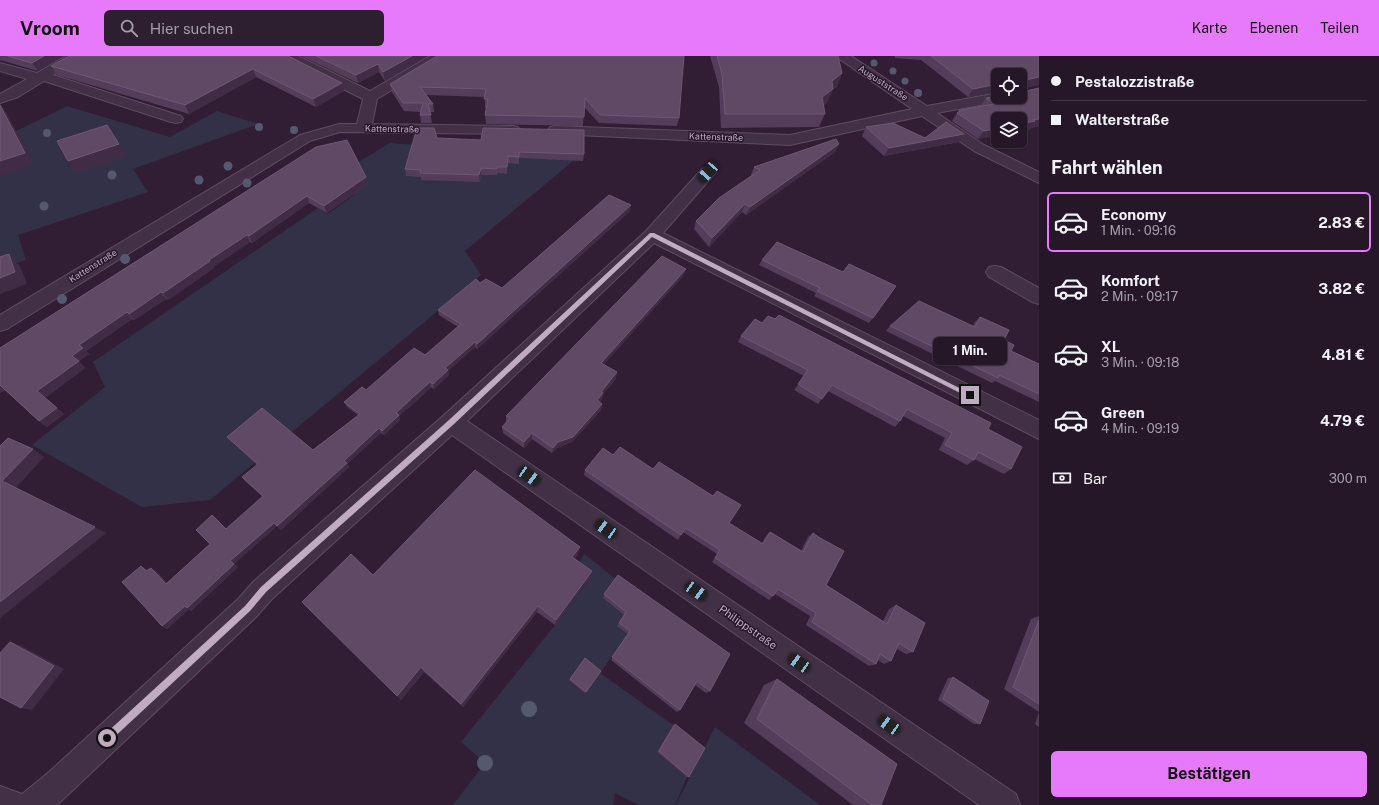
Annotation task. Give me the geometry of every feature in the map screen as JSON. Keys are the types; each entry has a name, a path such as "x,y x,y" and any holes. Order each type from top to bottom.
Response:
{"street":[{"path":"0,100 13,94 75,56"},
{"path":"288,56 370,97"},
{"path":"364,128 370,97 439,56"},
{"name":"Auguststraße","path":"842,56 925,110 979,148 1039,178"},
{"path":"0,67 40,77 176,119"},
{"name":"Kattenstraße","path":"544,130 790,140 925,110 991,99"},
{"name":"Kattenstraße","path":"0,324 305,138 339,128 528,130"},
{"path":"33,805 60,783 247,608 263,590 451,422 652,235 708,172"},
{"path":"652,235 1039,430"},
{"path":"995,272 1039,297"},
{"name":"Philippstraße","path":"451,422 1005,805"},
{"path":"0,801 11,805"}],"shaded area":[{"path":"67,106 170,137 217,111 258,124 133,169 148,192 18,235 26,260 0,269 0,139"},
{"path":"390,143 578,157 465,251 481,275 210,500 142,507 32,445 105,387 93,362 318,208 328,214 354,195 332,178"},
{"path":"584,554 616,579 603,598 613,606 627,587 628,634 600,673 673,725 657,752 687,777 675,805 639,805 615,793 613,805 453,805 485,763 461,742 590,579 575,570"},
{"path":"715,727 820,805 676,805"}],"building":[{"path":"8,56 44,56 32,63"},
{"path":"69,56 288,56 342,83 313,99 253,69 185,105 51,66"},
{"path":"316,56 412,56 383,72 378,64 356,75"},
{"path":"437,56 684,56 679,118 600,115 585,98 584,117 485,115 488,99 484,99 486,89 420,87 433,104 428,104 431,115 420,115 423,103 403,103 390,84"},
{"path":"717,56 838,56 842,73 832,81 833,89 822,97 825,114 725,114 722,74"},
{"path":"931,56 1039,57 1039,77 1027,80 1027,68 991,68 991,85 973,89"},
{"path":"1039,88 1039,119 1033,120 1035,121 1027,123 1027,112 991,112 991,130 984,131 957,113 960,110 994,104 1027,104 1027,91"},
{"path":"991,97 991,102 986,98"},
{"path":"0,105 25,153 0,161"},
{"path":"946,122 964,134 889,148 866,127 893,123 925,138"},
{"path":"107,125 119,144 68,161 57,141"},
{"path":"417,128 434,128 437,138 481,140 483,128 584,130 584,154 519,152 519,157 508,156 507,167 497,167 496,169 481,168 479,175 420,173 421,170 405,169"},
{"path":"836,139 839,144 750,207 745,204 712,238 696,221 719,198 760,170 754,167"},
{"path":"347,140 366,177 324,206 307,196 249,236 247,235 209,260 210,261 163,293 161,292 129,314 127,312 79,345 83,348 72,356 79,361 37,391 57,408 39,421 0,385 0,348 316,147"},
{"path":"609,195 631,205 477,344 475,342 445,368 448,370 433,384 430,382 413,397 396,413 399,415 382,431 379,428 344,461 347,463 277,526 274,523 230,561 234,564 187,608 185,606 162,626 122,582 141,566 146,571 151,568 166,584 210,544 196,530 212,515 226,529 263,496 242,477 258,464 227,437 262,408 313,450 360,414 344,402 362,387 366,390 414,348 425,355 461,324 438,310 476,279 480,283 486,279 502,288"},
{"path":"777,242 843,272 849,264 896,286 873,318 817,291 820,288 762,260"},
{"path":"9,254 15,272 0,278 0,257"},
{"path":"662,256 686,269 601,363 617,372 601,392 603,393 597,400 602,404 573,437 558,442 553,448 532,433 524,442 502,427 510,418 506,416"},
{"path":"919,301 975,327 980,317 1009,330 1004,340 1014,345 1011,351 1039,364 1039,394 999,375 998,378 890,326"},
{"path":"779,315 991,423 988,429 1022,447 1011,469 978,452 974,460 945,445 952,433 907,409 900,421 832,385 822,399 798,384 808,370 741,336 755,319 762,323 768,316 775,319"},
{"path":"8,438 33,449 2,481 95,527 0,602 0,446"},
{"path":"620,447 653,469 659,462 713,496 717,491 741,505 729,523 763,544 770,532 803,552 813,533 844,551 826,585 887,624 896,605 925,623 913,652 899,643 891,661 880,654 876,664 812,622 816,613 778,589 773,596 715,558 720,550 686,528 681,535 585,470 603,448 613,455"},
{"path":"475,470 580,547 572,557 592,571 556,620 538,606 461,704 421,667 397,696 302,602 351,554 373,575"},
{"path":"618,575 730,654 710,691 697,681 680,710 612,657 630,631 619,623 626,612 604,594"},
{"path":"1039,620 1039,704 1013,687"},
{"path":"10,642 54,666 21,708 0,697 0,653"},
{"path":"585,658 601,671 586,692 570,679"},
{"path":"953,677 989,701 980,724 943,699"},
{"path":"777,679 897,764 881,805 872,805 757,719"},
{"path":"675,724 705,748 689,777 659,751"}],"route":[{"path":"107,738 247,608 263,590 451,422 652,235 970,395"}]}
